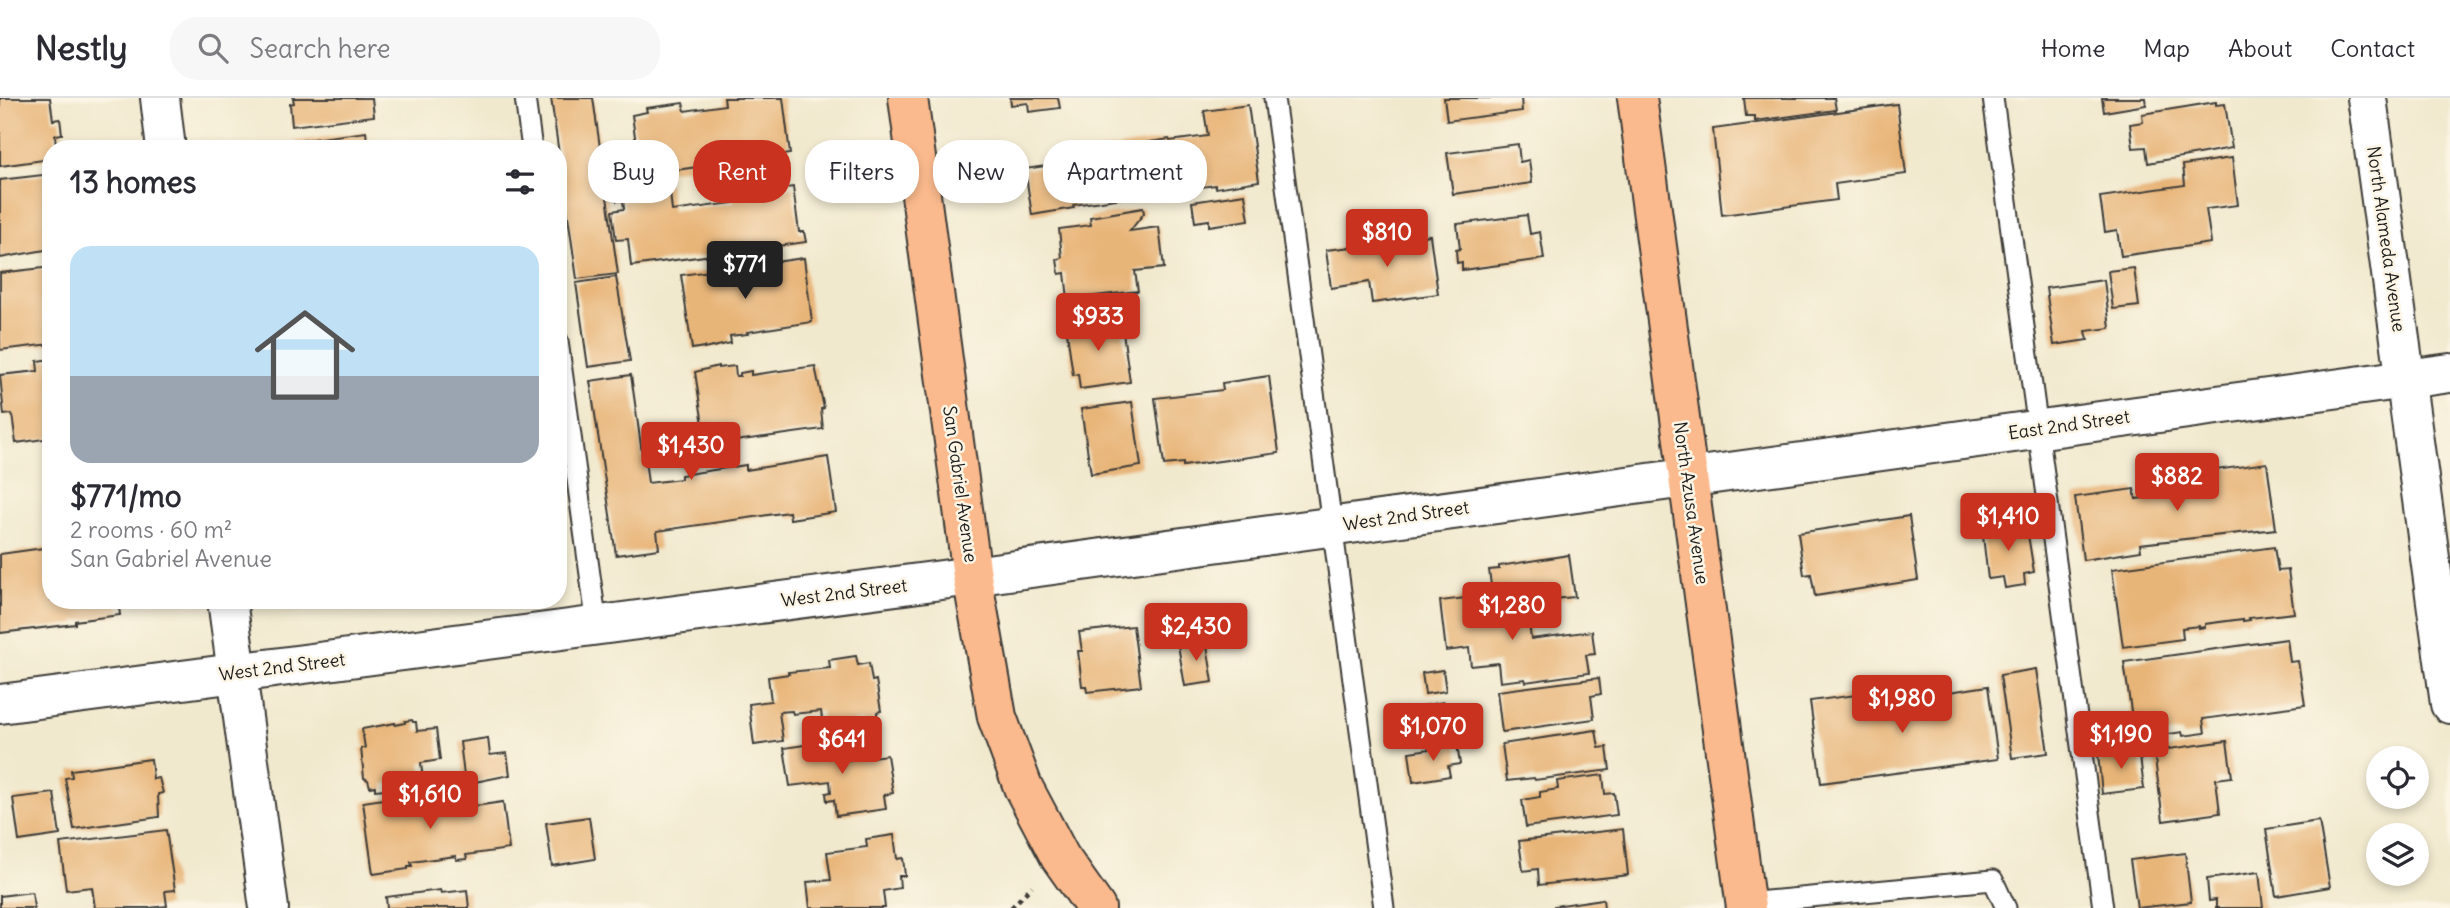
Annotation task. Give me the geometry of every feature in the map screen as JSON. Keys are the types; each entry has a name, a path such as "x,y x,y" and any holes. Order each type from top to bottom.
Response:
{"main road":[{"name":"San Gabriel Avenue","path":"908,98 972,576 997,717 1023,787 1060,857 1096,908"},
{"name":"North Azusa Avenue","path":"1637,98 1746,906"}],"street":[{"path":"160,98 165,140"},
{"name":"North Alameda Avenue","path":"2367,98 2450,704"},
{"name":"East 2nd Street","path":"1688,476 2450,373"},
{"name":"West 2nd Street","path":"0,704 972,576 1688,476"},
{"path":"228,609 269,908"}],"lane":[{"path":"525,98 531,140"},
{"path":"1275,98 1384,908"},
{"path":"1993,98 2103,908"},
{"path":"567,407 597,626"},
{"path":"1746,906 1993,880 2006,908"}],"building":[{"path":"0,98 50,98 53,120 60,119 62,134 55,135 55,140 42,140 42,160 0,166"},
{"path":"293,98 372,98 374,116 292,126 290,104 294,103"},
{"path":"551,98 593,98 599,140 588,140 588,203 608,203 618,274 577,279 567,209 567,140 557,140"},
{"path":"724,98 783,98 788,140 693,140 693,168 679,170 679,140 635,140 632,115 647,112 646,108 683,103 685,111 725,105"},
{"path":"1010,98 1058,98 1060,108 1029,112 1028,103 1011,105"},
{"path":"1444,98 1521,98 1522,111 1447,121"},
{"path":"1744,98 1834,98 1836,110 1755,121 1755,116 1746,116"},
{"path":"2102,98 2145,98 2146,105 2104,112"},
{"path":"2216,102 2216,105 2225,104 2232,148 2148,163 2146,147 2133,148 2130,124 2143,122 2142,114"},
{"path":"1897,104 1906,174 1835,184 1837,200 1722,215 1713,129"},
{"path":"1248,105 1259,181 1216,188 1215,185 1207,186 1207,140 1178,140 1208,136 1204,111"},
{"path":"366,132 367,140 304,140"},
{"path":"1518,144 1520,162 1529,160 1532,183 1453,194 1447,153"},
{"path":"2232,158 2238,205 2206,209 2211,243 2121,256 2117,230 2105,232 2100,197 2185,185 2183,165"},
{"path":"1043,166 1043,203 1087,203 1032,215 1029,168"},
{"path":"42,175 42,251 0,258 0,180"},
{"path":"793,187 799,232 804,232 806,242 764,248 765,255 749,257 749,250 631,266 628,239 616,240 612,211 624,209 623,203 671,203 672,211 733,203 791,203"},
{"path":"1245,194 1249,220 1209,226 1209,220 1195,222 1192,203 1207,203 1207,200"},
{"path":"1143,208 1144,213 1130,231 1159,227 1164,268 1135,271 1138,291 1068,299 1065,273 1059,274 1057,259 1062,258 1059,229 1091,225 1090,217"},
{"path":"1527,215 1530,234 1540,232 1544,259 1462,270 1462,262 1457,263 1456,250 1460,249 1457,224"},
{"path":"1430,235 1438,294 1372,303 1369,282 1331,288 1326,250 1404,241"},
{"path":"804,258 812,322 747,332 748,334 730,336 731,343 692,349 681,275"},
{"path":"42,268 42,345 0,350 0,273"},
{"path":"2134,268 2139,306 2113,309 2108,271"},
{"path":"616,277 630,361 588,367 576,283"},
{"path":"2104,280 2110,328 2086,331 2088,340 2054,345 2046,288"},
{"path":"1121,318 1130,382 1080,389 1078,374 1073,375 1066,325"},
{"path":"42,360 42,439 16,443 12,414 4,415 0,375 38,371 37,361"},
{"path":"718,366 735,366 736,376 740,376 740,373 751,371 751,375 815,366 824,408 821,409 823,429 706,445 695,372"},
{"path":"631,375 648,483 746,465 746,470 828,457 836,512 790,519 789,512 657,531 659,549 616,555 590,381"},
{"path":"1269,376 1279,453 1183,466 1183,463 1164,465 1155,398 1223,390 1222,383"},
{"path":"1132,402 1141,466 1091,474 1081,409"},
{"path":"2267,463 2276,529 2140,544 2141,551 2083,560 2075,497 2134,489 2136,499 2203,489 2200,472"},
{"path":"1909,516 1918,580 1815,596 1811,574 1804,575 1798,533"},
{"path":"2026,522 2034,572 2024,574 2025,585 2005,588 2003,577 1988,579 1982,527"},
{"path":"2274,547 2278,571 2288,570 2294,613 2205,624 2205,627 2199,628 2182,628 2183,639 2123,647 2112,569"},
{"path":"42,548 42,609 119,609 120,615 75,621 75,624 0,633 0,554"},
{"path":"1569,555 1575,597 1503,603 1501,592 1492,593 1489,570"},
{"path":"1490,595 1492,613 1527,608 1531,639 1592,631 1595,654 1586,655 1589,673 1526,682 1525,679 1500,682 1498,663 1471,666 1469,648 1446,651 1440,601"},
{"path":"1133,626 1141,686 1087,692 1086,686 1082,686 1079,632"},
{"path":"2287,639 2290,662 2298,661 2305,705 2203,719 2205,733 2183,736 2182,732 2135,739 2124,662"},
{"path":"1206,640 1213,682 1185,686 1178,645"},
{"path":"856,656 858,665 869,663 872,681 876,680 881,711 877,712 874,724 863,726 863,721 823,726 821,711 793,714 792,711 779,712 783,741 754,745 749,704 771,701 768,677 830,668 829,660"},
{"path":"2036,669 2048,753 2012,758 2000,675"},
{"path":"1443,670 1446,691 1425,694 1422,673"},
{"path":"1599,678 1601,694 1591,696 1594,719 1502,732 1497,691"},
{"path":"1988,686 1998,759 1821,783 1810,701 1871,693 1874,721 1908,716 1905,693 1914,692 1915,701 1937,698 1936,694"},
{"path":"1444,702 1448,723 1425,727 1422,706"},
{"path":"412,720 416,722 417,731 436,729 440,760 421,763 423,780 384,784 385,789 375,790 375,786 370,787 368,780 364,778 361,748 365,748 362,729"},
{"path":"1596,730 1599,748 1607,747 1610,770 1507,781 1502,744"},
{"path":"488,738 490,755 507,753 510,775 465,784 460,742"},
{"path":"845,739 848,760 887,755 893,793 884,795 886,809 836,816 834,800 827,801 826,793 831,792 830,781 790,786 784,748"},
{"path":"2227,741 2232,777 2216,779 2220,813 2163,821 2154,751"},
{"path":"1457,745 1460,764 1448,766 1450,776 1413,782 1409,752"},
{"path":"2139,748 2144,789 2102,794 2098,754"},
{"path":"151,759 153,779 159,778 163,793 158,794 159,817 74,829 65,778 72,777 71,770"},
{"path":"1603,775 1605,794 1614,793 1617,815 1526,827 1522,800 1540,797 1540,792 1558,789 1557,781"},
{"path":"430,792 433,812 503,802 509,849 466,855 467,859 456,860 456,856 411,862 412,866 408,866 408,869 373,874 363,802"},
{"path":"54,793 60,835 19,841 13,798"},
{"path":"589,817 595,859 552,866 546,823"},
{"path":"2319,821 2330,887 2276,896 2266,829"},
{"path":"1623,829 1628,875 1539,885 1538,869 1523,871 1519,841"},
{"path":"166,830 175,890 165,891 167,906 95,908 92,887 66,890 60,843"},
{"path":"894,835 897,859 903,858 905,876 899,876 900,888 883,891 885,908 810,908 807,882 831,880 827,852 867,847 866,839"},
{"path":"2185,853 2191,902 2137,908 2130,860"},
{"path":"2259,872 2263,908 2216,908 2216,900 2209,901 2207,879"},
{"path":"440,890 441,893 467,890 469,908 387,908 386,897"},
{"path":"32,892 34,908 0,908 0,896"},
{"path":"1603,899 1604,908 1554,908 1554,906"}]}
